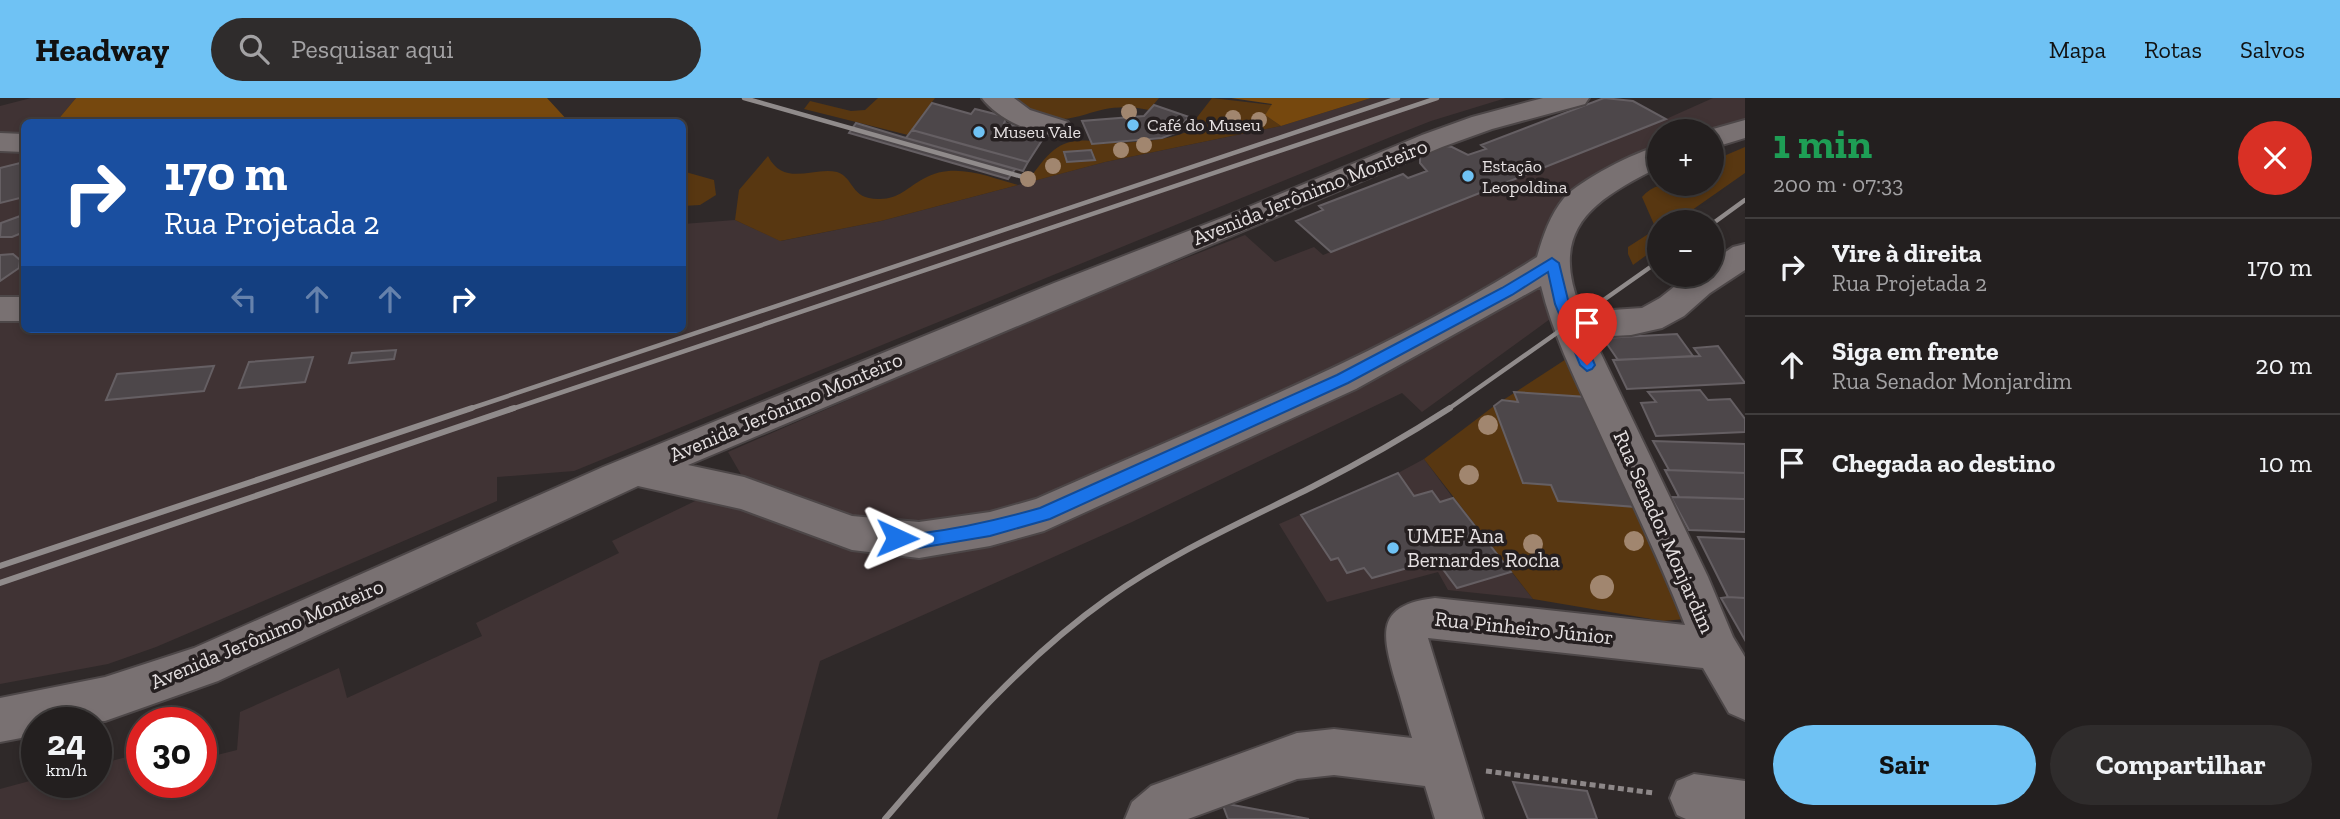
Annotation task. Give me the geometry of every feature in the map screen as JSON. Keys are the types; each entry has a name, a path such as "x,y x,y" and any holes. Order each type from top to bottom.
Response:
{"street":[{"path":"996,98 1020,116 1058,128"},
{"name":"Avenida Jerônimo Monteiro","path":"0,720 61,710 105,699 202,666 636,470 1432,141 1492,120 1575,98"},
{"path":"1724,135 1745,129"},
{"path":"0,142 21,143"},
{"path":"636,470 744,493 852,533 919,540 990,529 1044,514 1343,379 1507,292 1552,263 1562,227 1576,204 1613,178 1647,161"},
{"path":"1571,325 1631,322 1650,318 1672,307 1698,285 1745,255"},
{"name":"Rua Senador Monjardim","path":"1552,263 1556,285 1587,365 1687,577 1716,649 1745,698"},
{"path":"0,309 21,309"},
{"name":"Rua Pinheiro Júnior","path":"1459,819 1460,768 1406,640 1407,632 1416,620 1435,618 1716,649"},
{"path":"1149,819 1168,803 1186,794 1297,756 1334,752 1460,768"},
{"path":"1694,798 1745,805"}],"path":[{"path":"1460,768 1694,798"}],"shaded area":[{"path":"31,98 76,98 58,119 21,119 21,333 686,333 686,224 735,220 781,241 881,221 1105,162 1281,126 1371,98 1506,98 1431,121 1393,136 574,471 497,477 497,501 156,647 108,664 0,684 0,106"},
{"path":"76,98 547,98 566,119 58,119"},
{"path":"878,98 935,98 908,135 804,109 810,101 851,111 865,110"},
{"path":"1013,98 1159,98 1149,110 1113,108 1064,119 1035,114"},
{"path":"1212,98 1272,105 1265,115 1281,126 1105,162 1026,183 1052,151 1068,142 1091,141 1092,144 1150,141 1191,130 1200,123 1195,120"},
{"path":"1231,98 1371,98 1281,126 1265,115 1272,104"},
{"path":"1713,98 1745,98 1745,120 1724,128 1724,119 1666,119"},
{"path":"1647,127 1647,164 1574,207 1561,311 1422,412 1402,393 1132,522 820,661 777,819 0,819 0,789 21,783 21,798 112,798 112,761 126,757 126,798 217,798 217,755 237,750 240,712 339,668 347,698 482,636 476,623 619,553 612,541 743,478 728,452 1073,302 1245,235 1275,262 1314,247 1323,255"},
{"path":"1745,147 1745,173 1724,188 1724,156"},
{"path":"768,156 775,166 791,174 837,172 863,196 870,198 893,197 923,179 947,171 971,172 1018,185 881,221 780,241 735,220 739,190"},
{"path":"686,172 714,180 716,195 700,205 686,206"},
{"path":"1647,193 1647,196 1712,196 1692,210 1648,210 1642,197"},
{"path":"1647,235 1647,255 1633,265 1628,247"},
{"path":"1577,352 1685,619 1663,621 1533,599 1424,459 1494,406"},
{"name":"UMEF Ana Bernardes Rocha","path":"1424,459 1533,599 1448,590 1438,572 1327,602 1279,524 1398,473"}],"building":[{"name":"Estação Leopoldina","path":"1604,98 1633,101 1666,119 1647,119 1647,127 1331,252 1296,221 1323,210 1319,206 1403,174 1408,178 1427,171 1420,163 1420,152 1438,145 1452,147 1468,155 1486,149 1481,145"},
{"name":"Museu Vale","path":"932,103 971,114 975,109 1007,117 1004,123 1046,134 1028,162 912,130"},
{"name":"Café do Museu","path":"1154,105 1189,117 1175,133 1162,138 1092,144 1082,121 1144,116"},
{"path":"856,123 1015,169 1008,179 849,133"},
{"path":"912,130 1028,162 1023,171 906,138"},
{"path":"1091,150 1095,160 1067,162 1064,152"},
{"path":"21,163 21,198 0,203 0,168"},
{"path":"21,216 21,233 12,237 0,237 1,223"},
{"path":"13,254 20,260 19,268 0,281 0,255"},
{"path":"1677,334 1693,356 1618,360 1603,338"},
{"path":"1718,346 1745,383 1627,389 1613,360 1700,356 1694,348"},
{"path":"396,350 394,359 349,363 352,353"},
{"path":"313,357 305,382 239,388 249,362"},
{"path":"214,366 204,391 106,400 117,374"},
{"path":"1700,390 1708,400 1730,399 1745,419 1745,432 1656,436 1641,403 1656,402 1648,392"},
{"path":"1514,392 1587,397 1637,507 1558,501 1551,485 1523,483 1494,406 1502,400 1518,402"},
{"path":"1653,441 1745,444 1745,473 1669,470"},
{"path":"1665,470 1745,473 1745,499 1679,497"},
{"name":"UMEF Ana Bernardes Rocha","path":"1398,473 1414,496 1432,491 1440,502 1453,498 1511,572 1457,588 1436,560 1372,578 1364,568 1347,573 1338,558 1331,560 1301,515"},
{"path":"1671,497 1745,499 1745,532 1689,530"},
{"path":"1698,537 1745,539 1745,598 1728,597"},
{"path":"1721,598 1745,598 1745,640"},
{"path":"1513,782 1587,791 1597,819 1528,819"},
{"path":"1222,803 1309,819 1228,819"}],"railway":[{"path":"744,98 1023,177"},
{"path":"466,410 1398,98"},
{"path":"509,410 1437,98"},
{"path":"1724,215 1745,200"},
{"path":"1449,409 1647,269"},
{"path":"0,566 472,408"},
{"path":"0,583 514,408"},
{"path":"885,819 989,702 1046,648 1107,599 1181,553 1347,469 1449,409"}],"place":[{"name":"Café do Museu","path":"1133,125"},
{"name":"Museu Vale","path":"979,132"},
{"name":"Estação Leopoldina","path":"1468,176"},
{"name":"UMEF Ana Bernardes Rocha","path":"1393,548"}],"route":[{"path":"897,538 919,540 990,529 1044,514 1343,379 1507,292 1552,263 1562,304 1587,365"}]}
